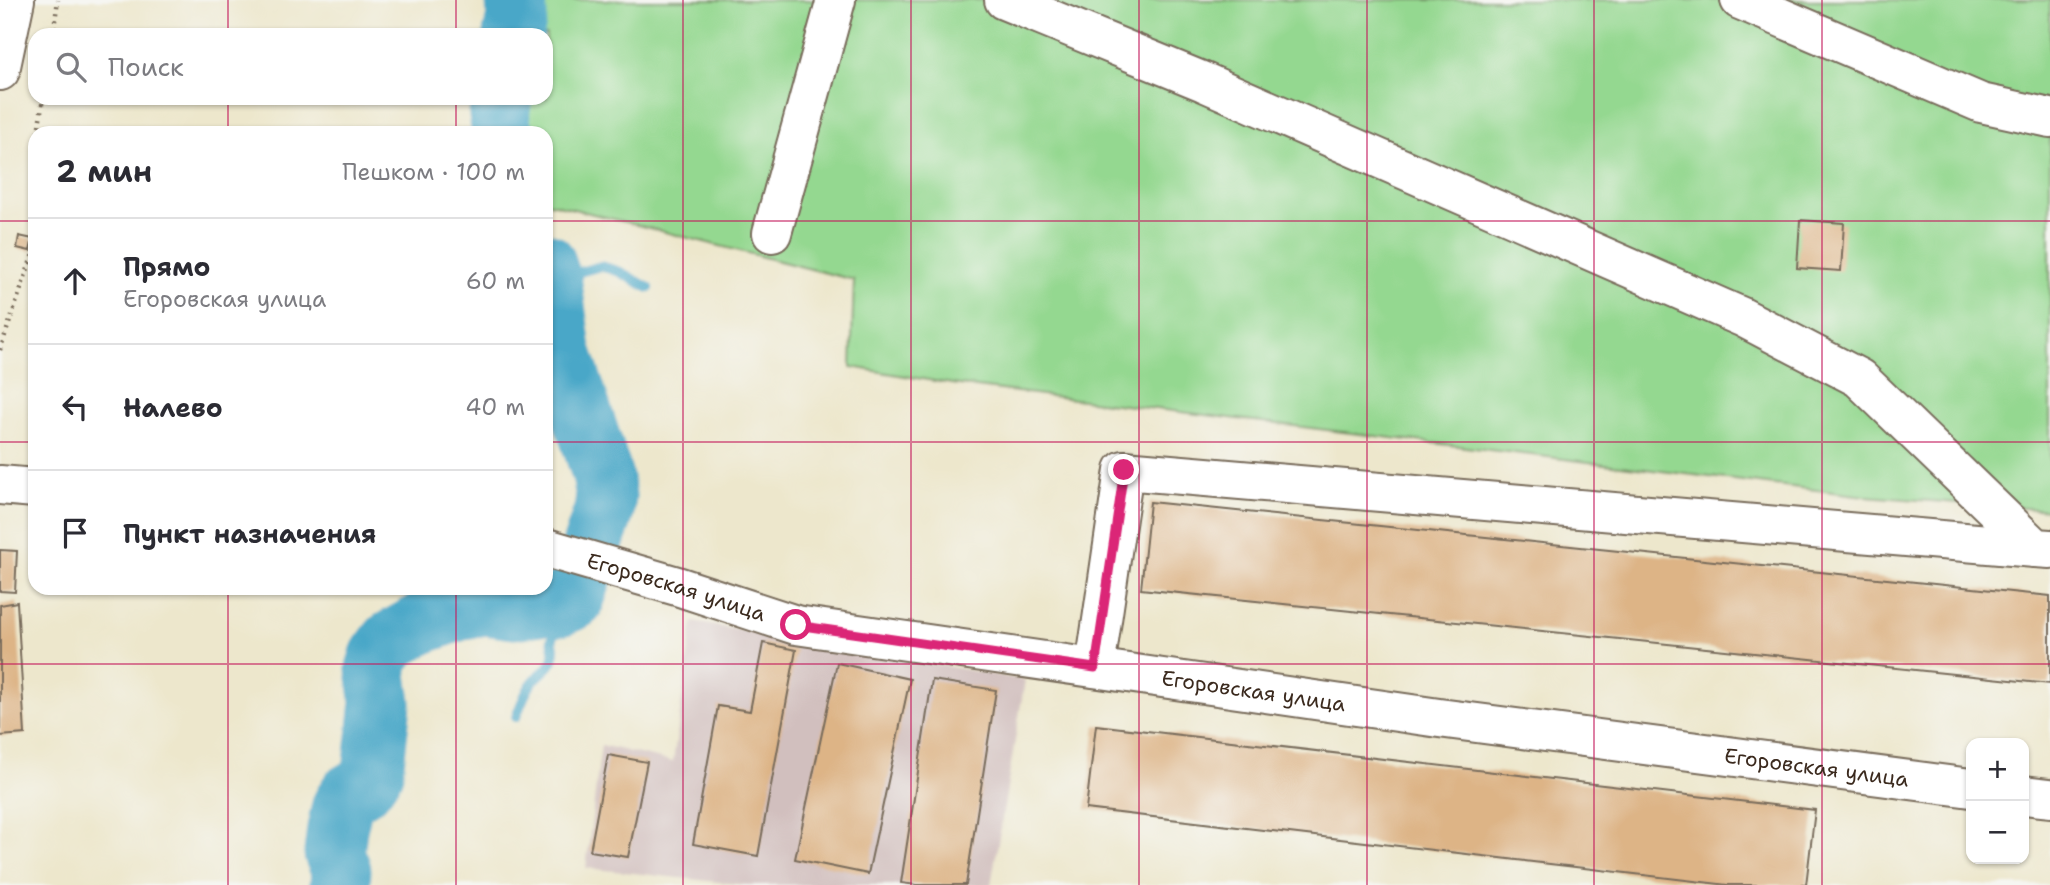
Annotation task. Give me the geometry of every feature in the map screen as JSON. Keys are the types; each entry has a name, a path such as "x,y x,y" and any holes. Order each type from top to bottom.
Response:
{"street":[{"path":"772,233 836,0"},
{"path":"1004,0 1216,88 1742,317 1859,378 2043,548"},
{"path":"1740,0 1981,103 2050,118"},
{"path":"0,71 9,11"},
{"path":"1095,668 1124,470 2043,548"},
{"path":"0,485 28,487"},
{"name":"Егоровская улица","path":"553,550 796,625 1439,718 1966,787"},
{"path":"2029,796 2050,798"}],"path":[{"path":"53,28 58,0"},
{"path":"39,126 42,105"},
{"path":"0,350 28,268"}],"shaded area":[{"path":"693,622 1025,680 991,885 746,885 586,868 601,745 673,762"}],"green space":[{"path":"514,0 2050,0 2050,510 1865,496 952,384 851,367 854,280 553,204 553,126 492,126 496,105 553,105 553,28 509,28"}],"building":[{"path":"1800,220 1844,223 1841,271 1797,268"},
{"path":"19,236 28,238 28,251 17,248"},
{"path":"1150,502 2050,596 2050,684 1141,589"},
{"path":"0,550 17,551 15,592 0,591"},
{"path":"17,602 25,734 0,736 0,605"},
{"path":"763,643 796,650 758,856 693,844 718,706 750,711"},
{"path":"837,663 910,679 868,874 795,859"},
{"path":"932,680 996,690 966,885 901,883"},
{"path":"1096,725 1815,810 1806,885 1728,885 1086,809"},
{"path":"608,755 647,762 628,857 590,851"}],"waterway":[{"path":"514,28 516,0"},
{"path":"501,105 501,126"},
{"path":"556,322 566,293 579,272 601,266 620,272 649,288"},
{"path":"340,885 341,870 334,853 337,829 342,806 349,794 364,785 373,772 381,703 376,669 380,656 391,641 419,625 463,609 485,605 515,609 546,604 560,606 574,600 604,511 606,496 602,474 561,350 553,291"},
{"path":"516,717 530,686 552,662 552,639 574,600"}],"route":[{"path":"796,625 1095,668 1124,470"}]}
